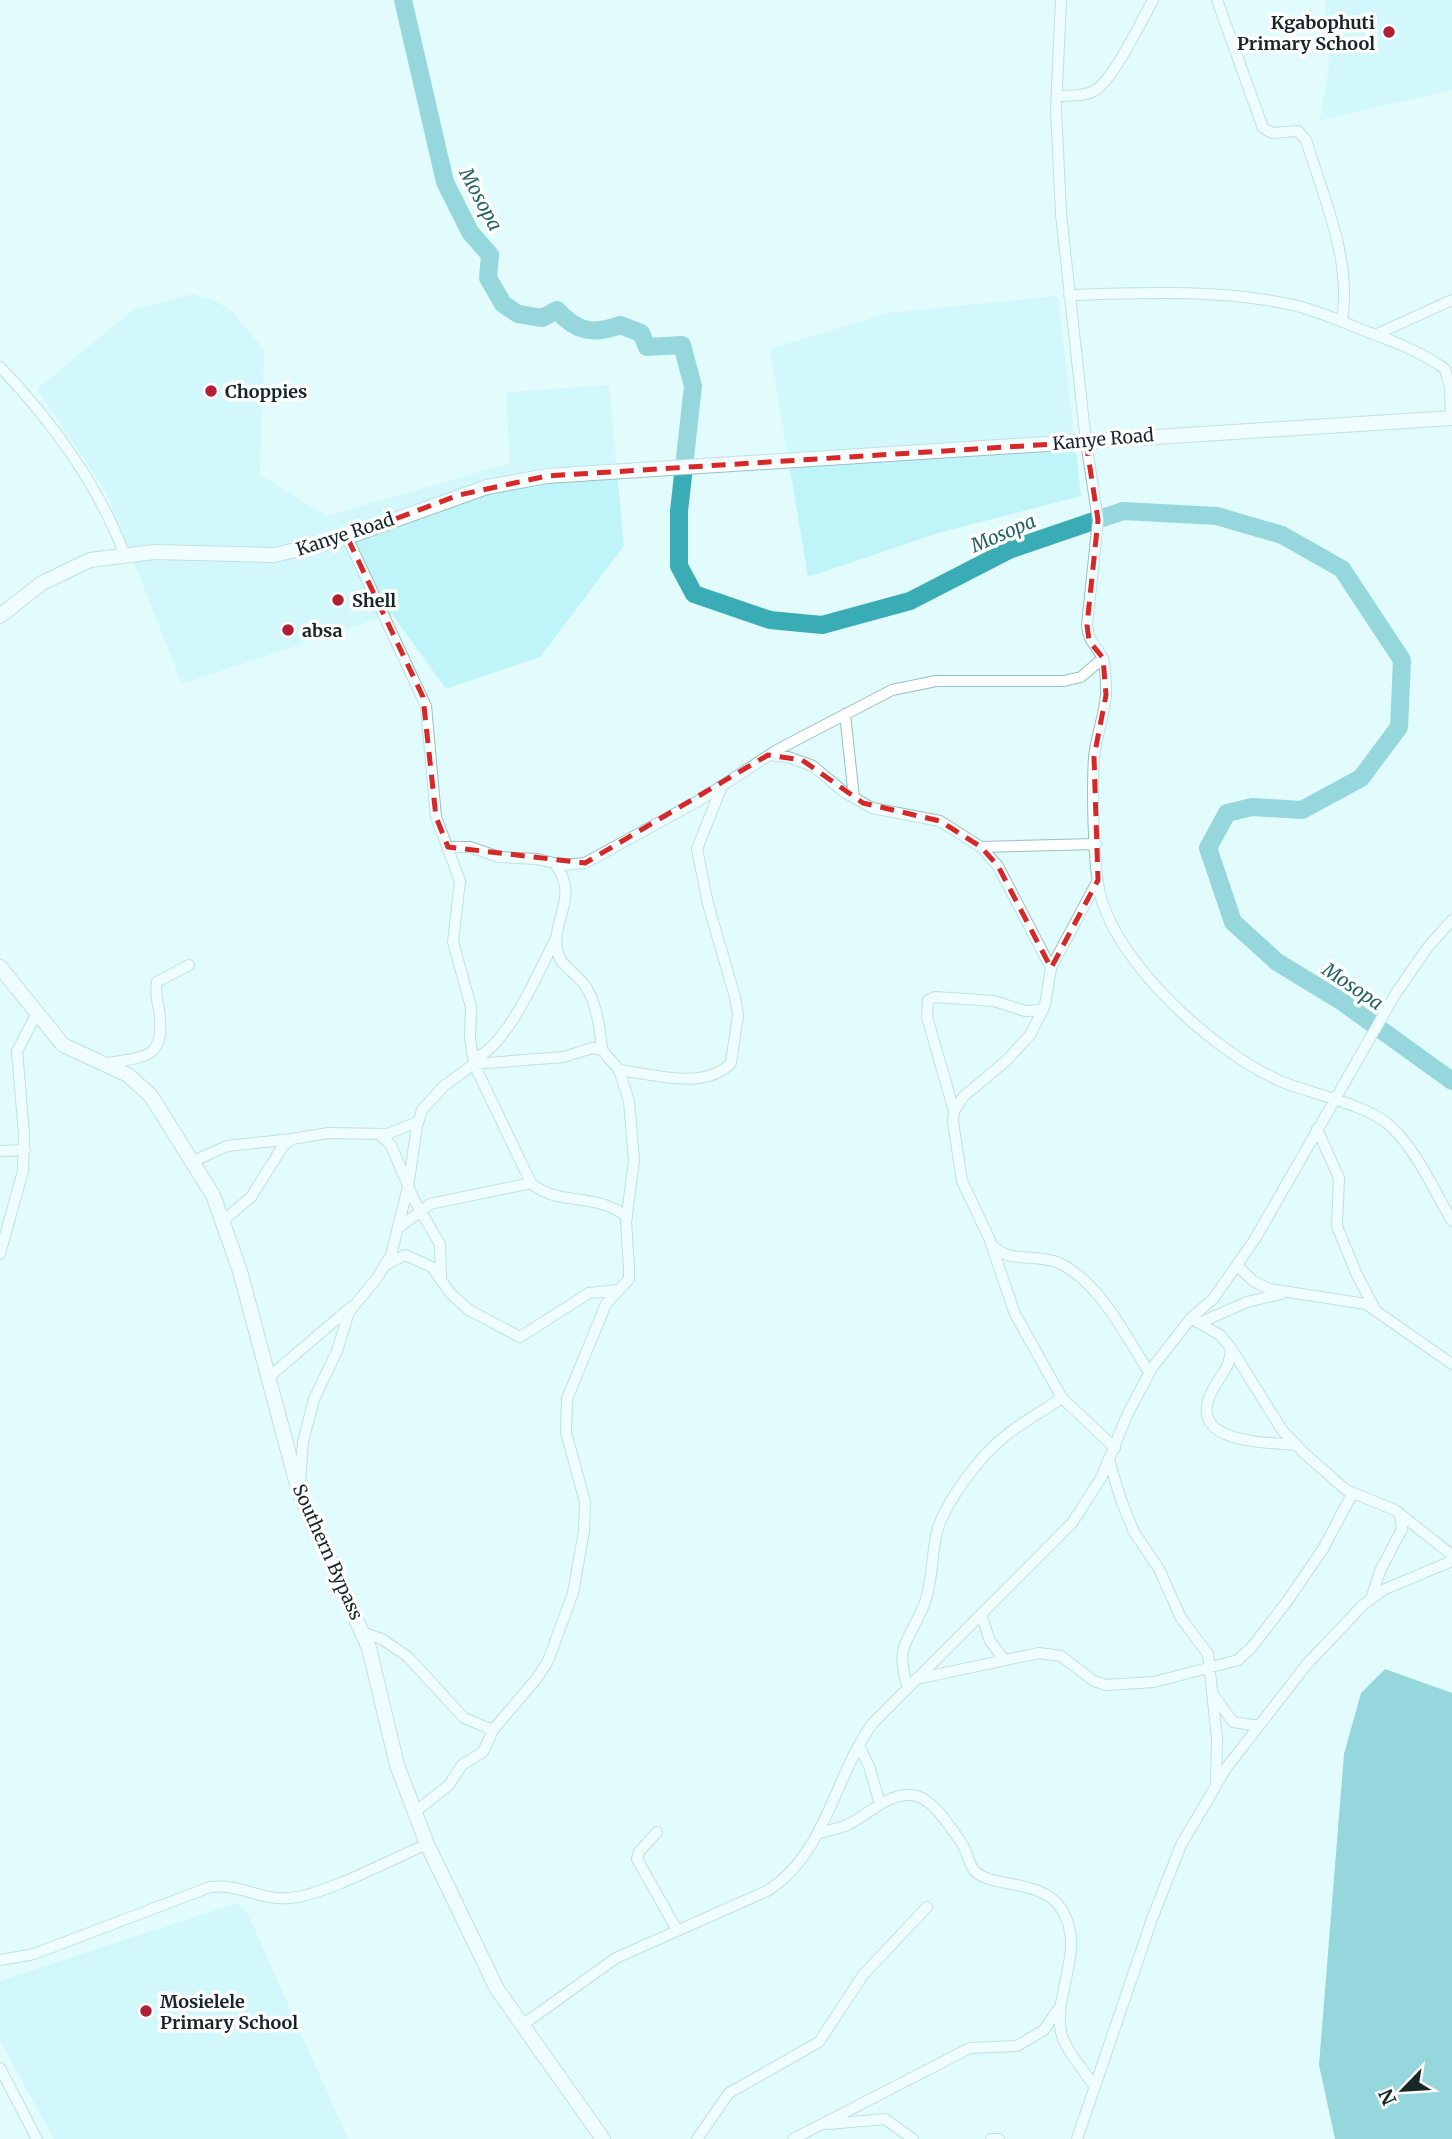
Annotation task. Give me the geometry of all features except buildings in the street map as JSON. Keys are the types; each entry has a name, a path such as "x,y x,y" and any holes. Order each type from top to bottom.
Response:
{"main road":[{"name":"Kanye Road","path":"0,616 33,589 90,560 154,552 274,555 347,537 487,487 547,477 1086,442 1132,436 1452,418"},
{"name":"Southern Bypass","path":"0,967 36,1015 63,1045 128,1075 151,1096 194,1161 224,1220 299,1492 363,1633 377,1676 391,1746 427,1844 488,1973 521,2026 603,2139"}],"street":[{"path":"1057,96 1091,93 1099,88 1122,56 1153,0"},
{"path":"1217,0 1263,128 1272,133 1298,131 1306,140 1340,250 1345,292 1342,321"},
{"path":"1062,3 1057,96 1061,214 1086,442 1098,520 1087,625 1089,641 1103,658 1106,695 1094,757 1098,880 1105,910 1119,937 1171,1004 1190,1023 1246,1064 1333,1101 1368,1112 1396,1132 1452,1221"},
{"path":"1069,295 1161,293 1241,298 1289,304 1342,321 1418,352 1445,369 1452,397 1452,418"},
{"path":"1376,335 1452,300"},
{"path":"0,367 20,388 100,499 125,556"},
{"path":"347,537 423,697 436,817 460,881 453,942 471,1007 474,1062 530,1183"},
{"path":"448,847 470,847 499,857 528,858 555,864 572,865 598,858 639,830 722,786 769,755 892,691 936,681 1007,683 1076,679 1103,658"},
{"path":"845,714 854,798"},
{"path":"769,755 788,757 813,766 854,798 873,808 940,821 981,847 998,866 1051,968"},
{"path":"619,1070 693,1079 718,1073 732,1063 735,1054 736,1006 697,849 722,786"},
{"path":"981,847 1096,844"},
{"path":"387,1264 408,1187 418,1122 430,1100 492,1048 535,980 558,934 567,892 562,873 555,864"},
{"path":"954,1111 964,1096 1006,1061 1030,1035 1043,1010 1051,968 1098,880"},
{"path":"521,2026 617,1958 753,1898 782,1882 806,1855 873,1723 1072,1522 1110,1460 1128,1413 1149,1372 1213,1299 1255,1239 1396,993 1428,947 1452,920"},
{"path":"415,1812 449,1786 463,1765 483,1752 493,1730 548,1661 573,1593 584,1531 585,1502 566,1432 567,1399 606,1304 629,1279 627,1217 634,1160 629,1101 619,1070 602,1050 593,1005 586,987 559,957 558,934"},
{"path":"103,1064 138,1058 156,1049 161,1042 157,982 189,965"},
{"path":"1043,1010 1025,1011 994,1001 935,997 928,1000 927,1017 954,1111 955,1148 962,1181 991,1244 1015,1314 1062,1398 1115,1448"},
{"path":"0,1254 20,1190 25,1150 17,1051 36,1015"},
{"path":"474,1062 542,1060 592,1048 602,1050"},
{"path":"194,1161 227,1146 328,1133 380,1135 418,1122"},
{"path":"1317,1129 1339,1178 1337,1226 1356,1273 1375,1309"},
{"path":"380,1135 391,1145 408,1187 440,1244 441,1280"},
{"path":"224,1220 251,1197 278,1154 292,1139"},
{"path":"0,1151 25,1150"},
{"path":"398,1228 434,1203 530,1183 561,1197 603,1202 627,1217"},
{"path":"991,1244 1007,1256 1047,1259 1069,1270 1094,1293 1149,1372"},
{"path":"269,1377 353,1306 387,1264 400,1256 411,1256 426,1262 469,1310 520,1337 589,1293 619,1290"},
{"path":"1237,1265 1253,1281 1287,1293 1348,1301 1375,1309 1416,1342 1452,1364"},
{"path":"1195,1321 1247,1302 1287,1293"},
{"path":"299,1492 308,1417 353,1306"},
{"path":"1077,2139 1152,1919 1181,1845 1216,1784 1259,1726 1343,1623 1385,1589 1452,1558 1386,1506 1352,1494 1296,1444 1282,1430 1231,1348 1220,1335 1195,1321"},
{"path":"1231,1348 1228,1367 1207,1403 1207,1415 1212,1424 1222,1433 1240,1440 1296,1444"},
{"path":"912,1683 902,1670 902,1649 925,1604 934,1570 937,1531 947,1507 997,1443 1062,1398"},
{"path":"1110,1460 1121,1500 1134,1532 1159,1569 1181,1618 1208,1654 1213,1695 1216,1784"},
{"path":"912,1683 1003,1658 1039,1653 1061,1656 1094,1681 1106,1685 1136,1685 1238,1660 1252,1647 1323,1549 1352,1494"},
{"path":"1371,1599 1380,1571 1402,1529 1400,1516"},
{"path":"981,1614 990,1641 1003,1658"},
{"path":"363,1633 382,1639 408,1657 464,1718 493,1730"},
{"path":"1213,1695 1233,1722 1259,1726"},
{"path":"859,1746 869,1766 880,1804"},
{"path":"819,1833 845,1825 880,1804 907,1795 918,1796 929,1803 962,1844 973,1870 980,1875 1020,1884 1050,1896 1066,1917 1070,1945 1070,1974 1061,2005 1061,2034 1094,2086"},
{"path":"657,1832 639,1852 638,1859 677,1930"},
{"path":"0,1960 34,1954 210,1888 236,1886 279,1899 306,1895 427,1844"},
{"path":"697,2139 729,2092 819,2042 863,1975 927,1907"},
{"path":"793,2139 970,2048 1017,2046 1044,2030 1061,2005"},
{"path":"0,2068 37,2139"},
{"path":"819,2125 885,2119 913,2139"},
{"path":"991,2139 999,2139"}],"highlighted area":[{"path":"1086,442 1098,520 1087,625 1089,641 1103,658 1106,695 1094,757 1098,880 1051,968 998,866 981,847 940,821 863,803 802,760 768,755 585,863 448,847 436,817 423,697 347,537 459,495 547,476"}],"shaded area":[{"name":"Kgabophuti Primary School","path":"1325,0 1452,0 1452,90 1320,120 1329,65"},
{"path":"193,294 217,302 234,313 264,350 260,475 327,516 510,463 506,392 609,385 624,546 540,657 446,689 392,614 182,684 106,492 37,389 133,310"},
{"path":"1058,296 1081,496 938,533 808,577 770,349 888,313"},
{"name":"Mosielele Primary School","path":"237,1903 247,1912 348,2139 54,2139 0,2041 0,1981"}],"water":[{"path":"1385,1669 1452,1693 1452,2139 1335,2139 1319,2065 1344,1754 1361,1693"}],"waterway":[{"name":"Mosopa","path":"403,0 445,182 470,232 490,255 488,278 503,304 518,314 542,318 557,310 571,323 586,330 602,330 620,325 641,333 647,347 682,345 693,386 679,511 679,566 694,594 770,620 822,625 910,601 1009,550 1123,511 1217,516 1282,535 1342,569 1402,660 1399,727 1361,778 1302,810 1252,807 1227,813 1208,848 1233,922 1277,962 1341,1001 1452,1081"}],"place":[{"name":"Kgabophuti Primary School","path":"1389,32"},
{"name":"Choppies","path":"211,391"},
{"name":"Shell","path":"338,600"},
{"name":"absa","path":"288,630"},
{"name":"Mosielele Primary School","path":"146,2011"}]}
